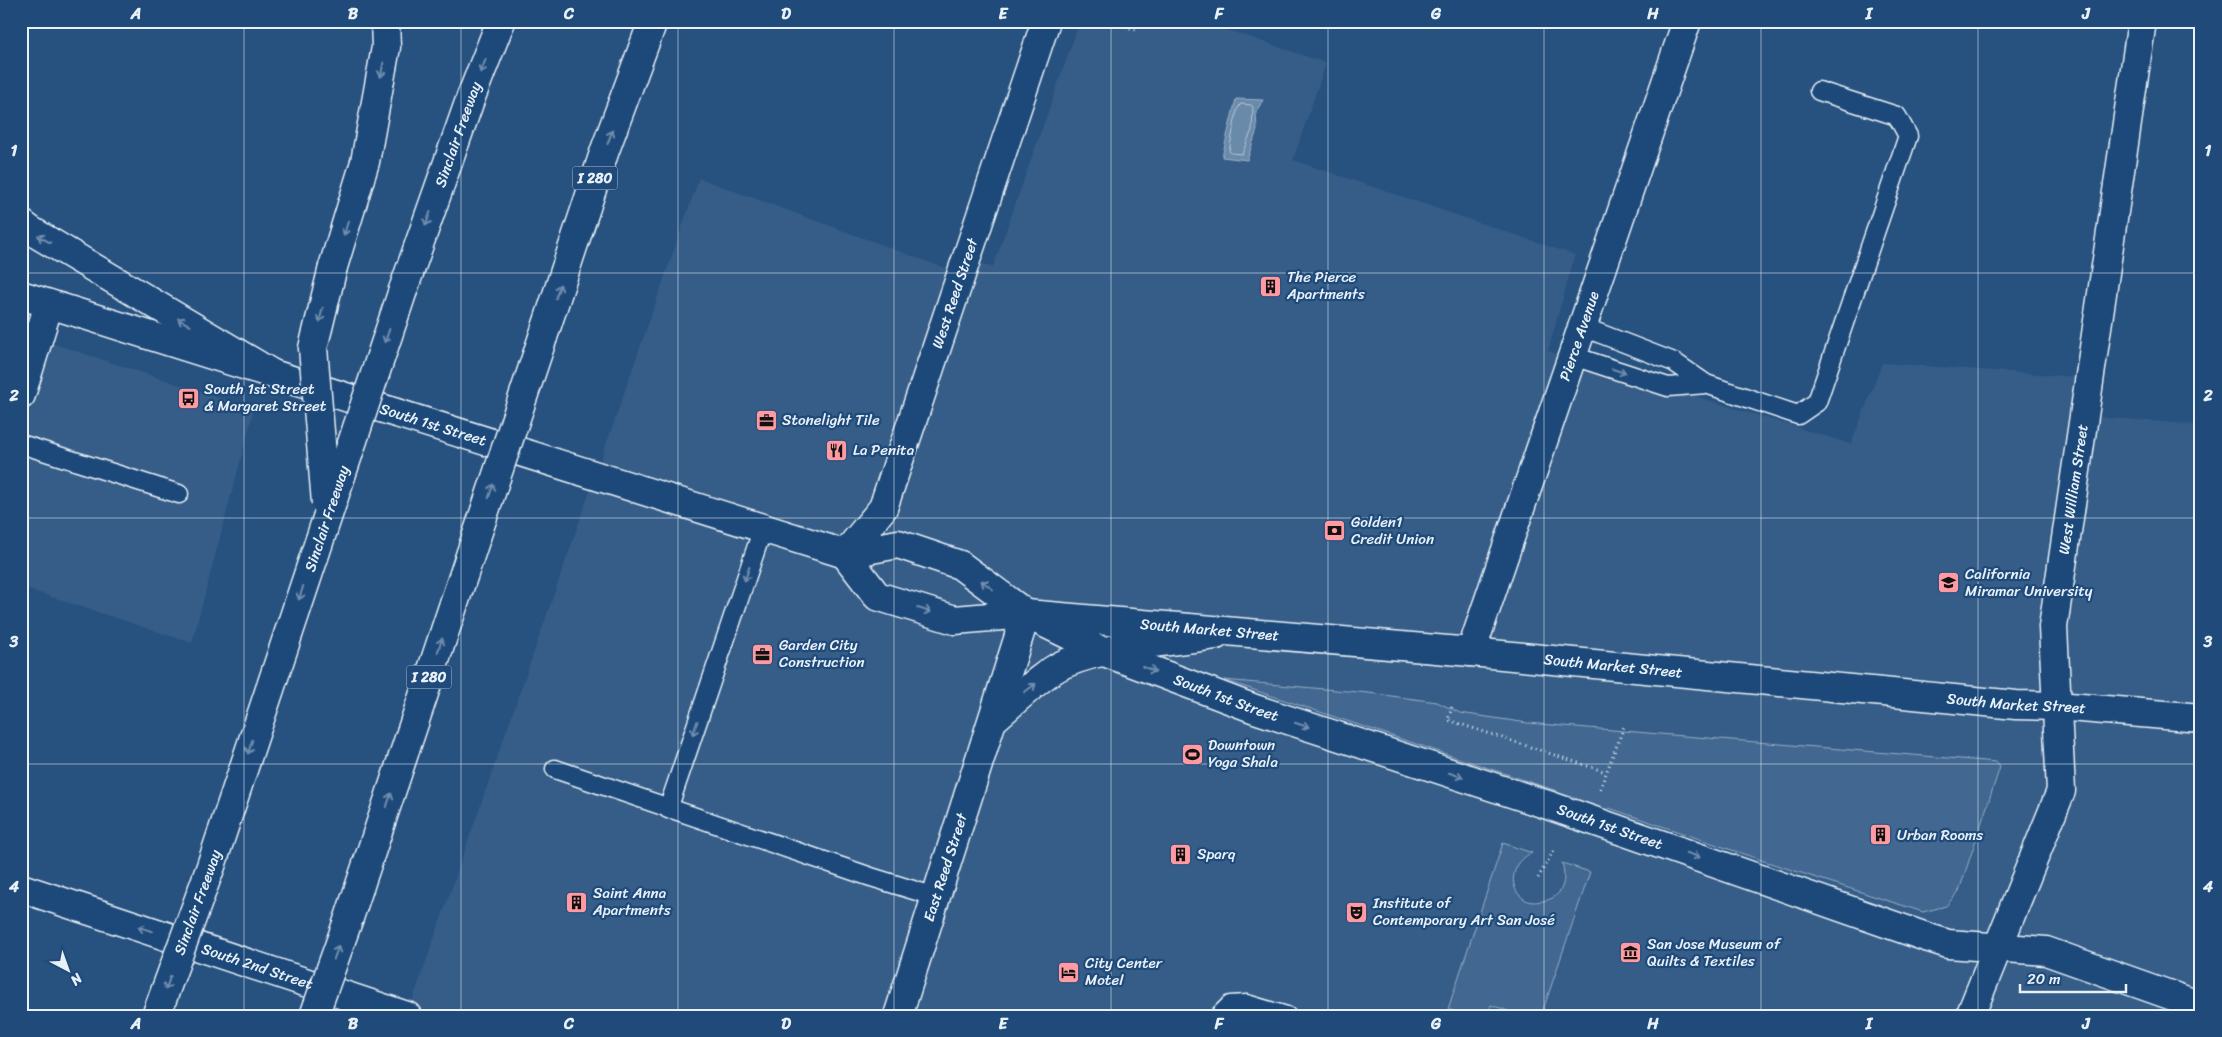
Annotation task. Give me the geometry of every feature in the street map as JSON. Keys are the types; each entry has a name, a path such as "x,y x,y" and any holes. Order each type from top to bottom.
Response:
{"main road":[{"path":"327,513 313,348 334,267 365,162 386,47 385,21"},
{"name":"Sinclair Freeway","path":"156,1016 211,866 327,513 403,290 471,98 501,21"},
{"name":"I 280","path":"314,1016 352,908 605,150 653,21"},
{"name":"West Reed Street","path":"845,554 883,508 1046,21"},
{"name":"Pierce Avenue","path":"1472,652 1686,21"},
{"name":"West William Street","path":"1970,1016 2061,791 2053,626 2142,21"},
{"path":"21,223 271,373"},
{"name":"South 1st Street","path":"21,295 845,554 898,544 960,565 1026,614 1104,652 1255,709 1548,805 1948,944 1997,947 2055,954 2201,1006"},
{"path":"21,395 49,304"},
{"path":"845,554 877,596 954,620 1026,614"},
{"name":"South Market Street","path":"1026,614 1472,652 2006,704 2057,706 2201,718"},
{"name":"East Reed Street","path":"898,1016 1026,614"},
{"path":"993,720 1032,685 1065,663 1104,652 1239,632"},
{"name":"South 2nd Street","path":"21,888 407,1016"}],"lane":[{"path":"1583,328 1674,362 1706,384 1798,415 1817,402 1908,136 1896,116 1819,91"},
{"path":"1573,356 1668,387 1706,384"},
{"path":"21,444 179,494"},
{"path":"668,808 763,528"},
{"path":"555,769 936,897"},
{"path":"1219,1016 1230,1005 1246,1004 1287,1016"}],"path":[{"path":"1111,21 1136,30"},
{"path":"1452,707 1448,720 1606,772"},
{"path":"1599,790 1625,724"},
{"path":"1538,878 1554,850"}],"shaded area":[{"path":"1080,21 1201,21 1326,63 1293,160 1575,255 1548,351 1851,444 1882,363 2078,377 2073,415 2201,425 2201,1016 407,1016 699,178 948,269 953,255 993,267"},
{"path":"21,333 254,409 192,643 21,587"},
{"path":"1224,680 1369,693 1437,702 1460,713 1528,723 1996,762 2000,767 1959,891 1946,906 1923,912 1767,862 1609,808 1606,812 1556,796 1557,791"},
{"path":"1503,843 1532,853 1520,861 1513,881 1518,894 1529,901 1538,902 1550,899 1559,892 1564,876 1562,863 1590,872 1541,1016 1523,1016 1491,1005 1487,1016 1469,1016 1448,1009"}],"water":[{"path":"1236,99 1263,100 1256,112 1257,130 1247,160 1222,157"}],"place":[{"name":"The Pierce Apartments","path":"1271,286"},
{"name":"South 1st Street & Margaret Street","path":"188,398"},
{"name":"Stonelight Tile","path":"766,420"},
{"name":"La Penita","path":"837,450"},
{"name":"Golden1 Credit Union","path":"1335,531"},
{"name":"California Miramar University","path":"1949,583"},
{"name":"Garden City Construction","path":"763,654"},
{"name":"Downtown Yoga Shala","path":"1192,754"},
{"name":"Urban Rooms","path":"1881,835"},
{"name":"Sparq","path":"1181,854"},
{"name":"Saint Anna Apartments","path":"577,902"},
{"name":"Institute of Contemporary Art San José","path":"1357,912"},
{"name":"San Jose Museum of Quilts & Textiles","path":"1631,953"},
{"name":"City Center Motel","path":"1069,972"}]}
